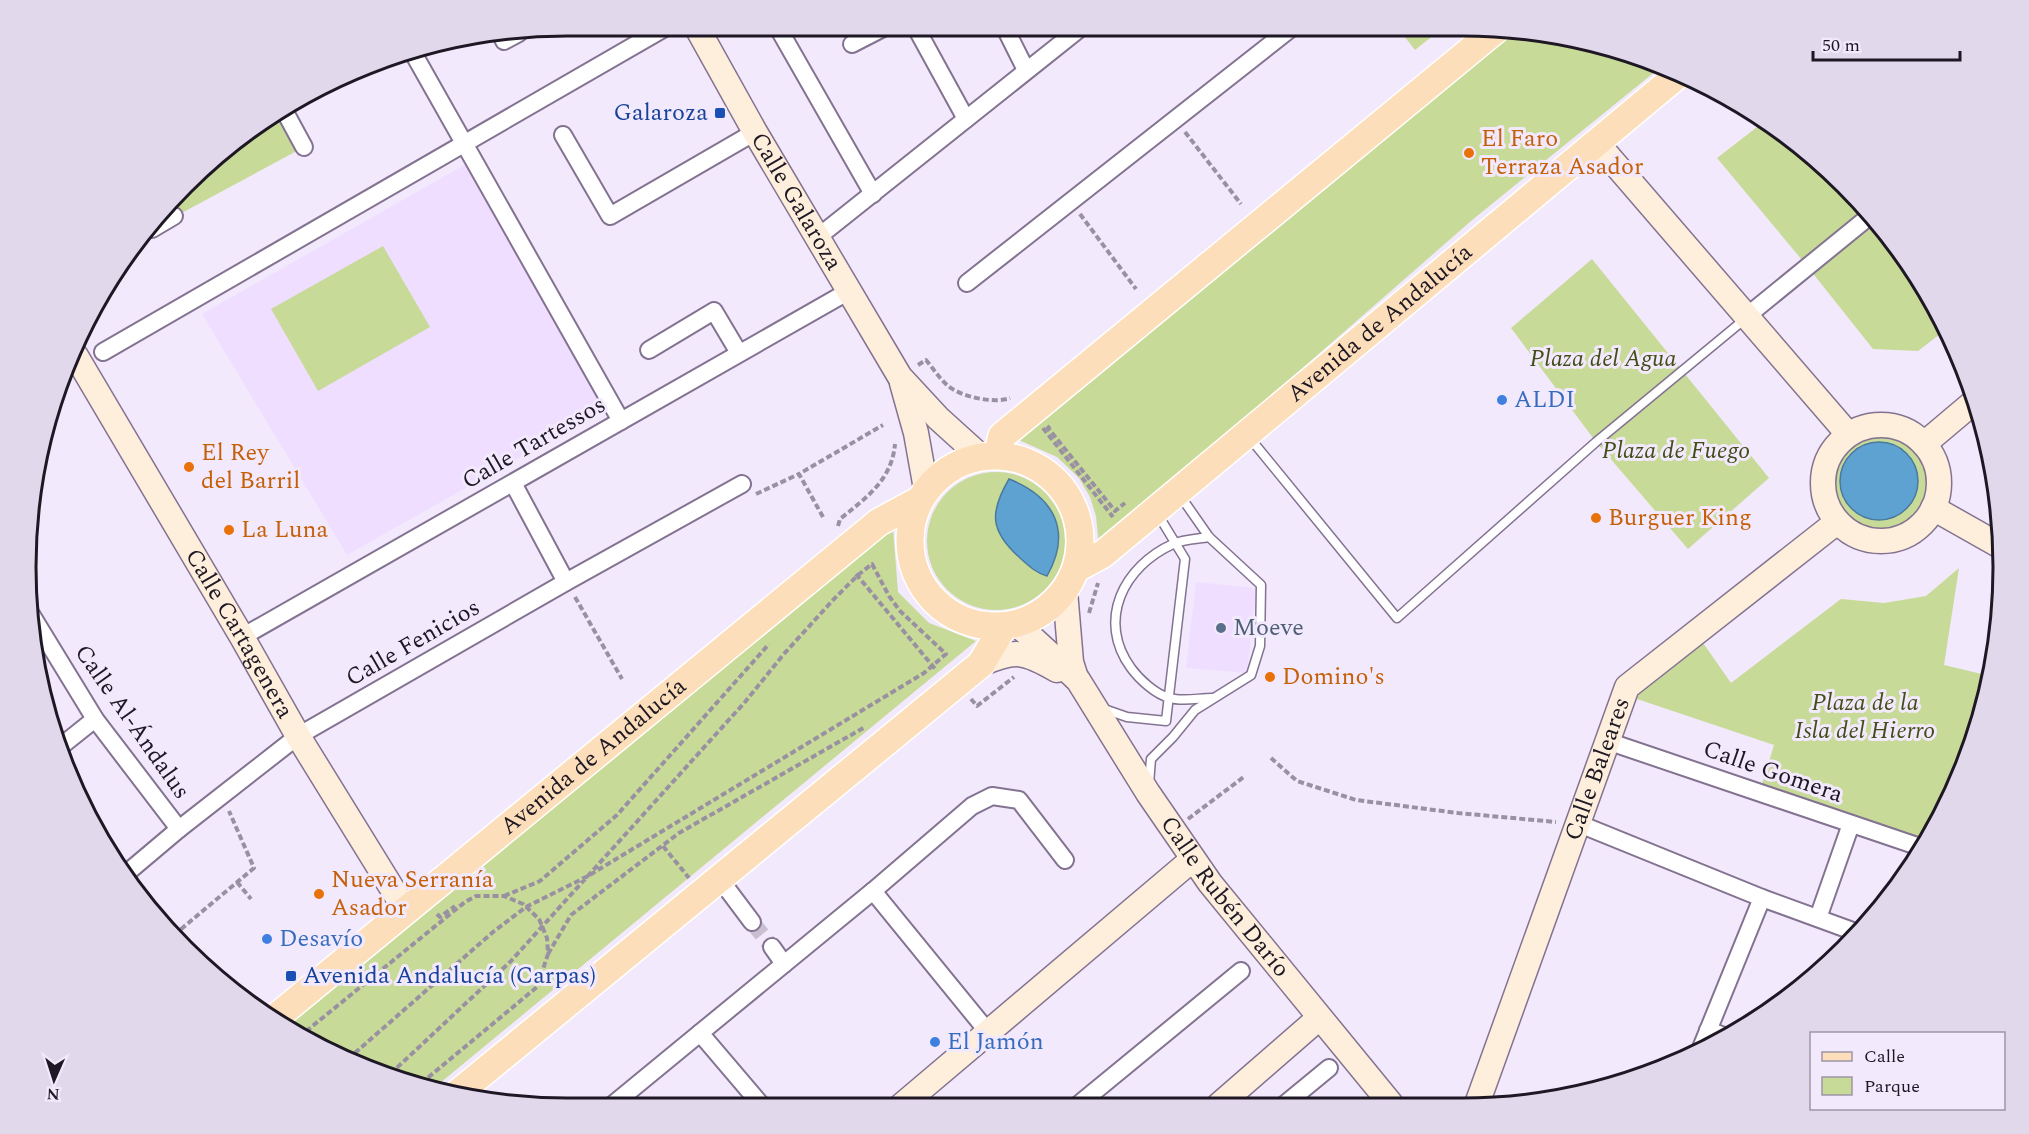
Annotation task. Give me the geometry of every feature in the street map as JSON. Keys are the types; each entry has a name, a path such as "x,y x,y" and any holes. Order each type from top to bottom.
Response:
{"main road":[{"path":"989,456 1002,436 1504,38"},
{"name":"Avenida de Andalucía","path":"1089,572 1102,554 1672,79"},
{"path":"989,456 1023,460 1047,473 1065,492 1077,515 1089,572 1044,612 1010,625 977,625 952,616 932,600 917,578 910,553 910,526 922,495 950,468 989,456"},
{"name":"Avenida de Andalucía","path":"280,1014 879,522 922,495"},
{"path":"464,1088 981,664 1010,625"}],"street":[{"path":"103,352 650,36"},
{"name":"Calle Galaroza","path":"702,36 755,132 900,377 939,418 989,456"},
{"path":"783,36 873,194"},
{"path":"852,44 868,36"},
{"path":"920,36 966,119"},
{"path":"1009,36 1026,70"},
{"path":"818,237 1070,36"},
{"path":"967,283 1281,36"},
{"path":"416,58 621,421"},
{"path":"287,116 304,147"},
{"path":"564,135 610,216 755,132"},
{"path":"1597,143 1848,434"},
{"path":"164,222 174,216"},
{"path":"1747,316 1864,221"},
{"name":"Calle Tartessos","path":"242,637 849,291"},
{"path":"649,350 714,311 739,353"},
{"name":"Calle Cartagenera","path":"74,369 242,637 298,736 406,911"},
{"name":"Calle Galaroza","path":"900,377 916,433 922,495"},
{"path":"1924,444 1968,407"},
{"path":"1880,424 1912,433 1924,444 1934,458 1939,475 1934,508 1923,524 1907,535 1889,541 1870,540 1852,534 1837,522 1825,500 1822,475 1827,459 1836,445 1848,434 1863,427 1880,424"},
{"path":"513,483 571,589"},
{"name":"Calle Fenicios","path":"131,870 298,736 747,491"},
{"path":"1934,508 1992,542"},
{"name":"Calle Baleares","path":"1479,1098 1567,822 1607,741 1627,687 1837,522"},
{"name":"Calle Rubén Darío","path":"1065,591 1071,662 1076,678 1148,793 1210,884 1386,1098"},
{"name":"Calle Rubén Darío","path":"1010,625 1076,678"},
{"name":"Calle Al-Ándalus","path":"40,629 95,719 179,829"},
{"path":"981,664 1006,654 1023,654 1076,678"},
{"path":"66,742 95,719"},
{"name":"Calle Gomera","path":"1607,741 1914,845"},
{"path":"621,1098 873,891 972,806 992,796 1019,800 1065,860"},
{"path":"1567,822 1849,930"},
{"path":"1818,918 1851,824"},
{"path":"910,1098 1193,859"},
{"path":"720,878 752,922"},
{"path":"873,891 988,1032"},
{"path":"1716,1033 1762,898"},
{"path":"772,947 784,964"},
{"path":"1088,1098 1241,971"},
{"path":"1227,1098 1319,1018"},
{"path":"700,1033 755,1098"},
{"path":"1293,1098 1329,1068"}],"lane":[{"path":"1246,434 1397,618 1596,442 1747,316"},
{"path":"1148,793 1151,759 1195,710 1251,675 1260,646 1261,585 1209,537 1178,492"},
{"path":"1093,706 1127,717 1166,721 1185,559 1155,510"},
{"path":"1209,537 1175,543 1144,562 1125,584 1116,613 1116,622 1120,652 1144,683 1170,699 1212,698"}],"path":[{"path":"1175,120 1241,204"},
{"path":"1071,202 1136,289"},
{"path":"1059,419 1048,428 1115,511"},
{"path":"747,491 799,474 883,425"},
{"path":"1043,428 1114,519"},
{"path":"799,474 824,517"},
{"path":"861,567 867,561"},
{"path":"354,1053 493,932 526,907 588,876 933,666 946,654 900,611 872,564 858,575 790,647 745,702 588,876 542,927 511,961 395,1070"},
{"path":"853,569 936,670"},
{"path":"1089,572 1096,586 1089,613 1090,622"},
{"path":"571,589 622,679"},
{"path":"307,1030 465,902 476,896 504,896 540,881 617,816 776,636"},
{"path":"928,677 942,666"},
{"path":"968,695 977,706 1016,675"},
{"path":"426,1079 537,987 548,954 571,915 679,833 851,736 869,723"},
{"path":"1271,758 1297,781 1356,800 1458,813 1567,822"},
{"path":"1173,830 1245,776"},
{"path":"180,930 255,868 228,810"},
{"path":"663,846 693,883"},
{"path":"237,882 251,899"},
{"path":"504,896 523,904 539,919 547,938 548,954"},
{"path":"281,935 288,943"}],"shaded area":[{"path":"466,164 604,410 347,555 202,314"},
{"name":"Moeve","path":"1196,582 1256,588 1247,673 1186,668"}],"green space":[{"path":"1404,36 1433,36 1415,50"},
{"path":"1499,37 1566,46 1655,72 1471,221 1099,546 1096,516 1090,497 1079,478 1057,457 1012,437"},
{"path":"287,116 304,147 163,223 217,168"},
{"path":"1758,126 1785,146 1812,168 1861,217 1904,272 1939,335 1918,351 1873,349 1717,158"},
{"path":"383,246 430,327 318,391 271,309"},
{"path":"1592,259 1769,478 1688,549 1596,442 1511,328"},
{"path":"1880,429 1901,433 1918,445 1930,462 1934,483 1930,504 1918,521 1901,533 1880,537 1859,533 1842,521 1830,504 1826,483 1830,462 1842,445 1859,433"},
{"path":"996,472 1022,477 1045,492 1060,515 1065,541 1060,567 1045,590 1022,605 996,610 970,605 947,590 932,567 927,541 932,515 947,492 970,477"},
{"path":"893,528 898,592 929,623 976,641 441,1083 364,1058 292,1021"},
{"name":"Plaza de la Isla del Hierro","path":"1959,568 1944,665 1982,674 1965,738 1953,770 1919,838 1762,784 1774,745 1637,699 1642,687 1701,640 1731,683 1841,599 1884,603 1926,596"}],"water":[{"path":"1871,442 1887,442 1901,448 1912,459 1918,473 1918,489 1912,503 1901,514 1887,520 1871,520 1857,514 1846,503 1840,489 1840,473 1846,459 1857,448"},
{"path":"1009,479 1038,496 1055,518 1058,545 1047,576 1036,571 1020,558 998,530 996,512 998,502"}],"tunnel":[{"path":"752,922 772,947"}],"place":[{"name":"Galaroza","path":"720,113"},
{"name":"El Faro Terraza Asador","path":"1469,153"},
{"name":"ALDI","path":"1502,400"},
{"name":"El Rey del Barril","path":"189,467"},
{"name":"Burguer King","path":"1596,518"},
{"name":"La Luna","path":"229,530"},
{"name":"Moeve","path":"1221,628"},
{"name":"Domino's","path":"1270,677"},
{"name":"Nueva Serranía Asador","path":"319,894"},
{"name":"Desavío","path":"267,939"},
{"name":"Avenida Andalucía (Carpas)","path":"291,976"},
{"name":"El Jamón","path":"935,1042"}],"park label":[{"name":"Plaza del Agua","path":"1603,359"},
{"name":"Plaza de Fuego","path":"1676,451"}]}
